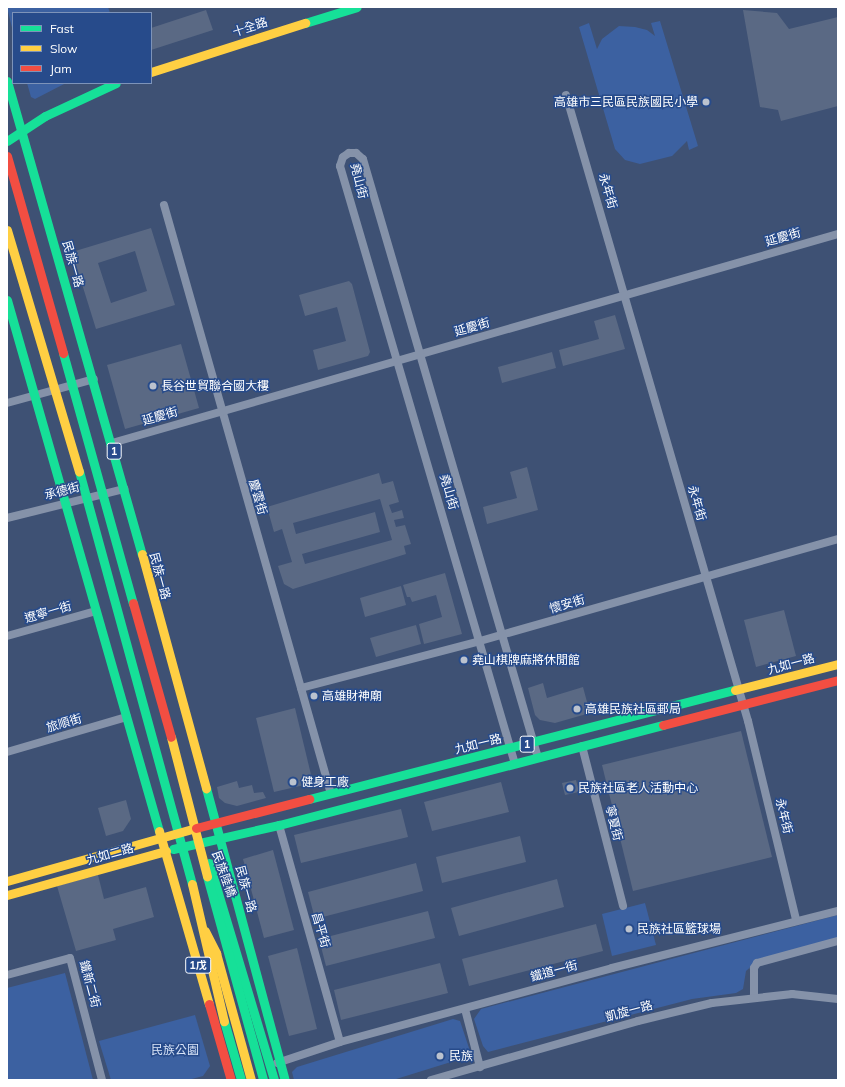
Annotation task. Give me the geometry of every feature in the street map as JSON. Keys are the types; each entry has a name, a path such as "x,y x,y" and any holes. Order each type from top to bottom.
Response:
{"main road":[{"name":"十全路","path":"152,72 357,7"},
{"name":"民族一路","path":"7,81 112,443 219,839 230,869 279,1062 285,1080"},
{"path":"7,141 45,116 114,84"},
{"name":"1","path":"7,156 24,221 73,384 196,828"},
{"path":"7,230 56,389 181,847"},
{"path":"7,300 33,395 166,851"},
{"name":"九如一路","path":"215,822 331,794 838,664"},
{"name":"1","path":"219,839 279,825 838,680"},
{"name":"九如二路","path":"7,881 215,822"},
{"name":"民族陸橋","path":"196,828 274,1080"},
{"name":"九如二路","path":"7,896 166,851 219,839"},
{"name":"1戊","path":"181,847 204,928 205,943 215,990 241,1080"},
{"name":"1戊","path":"166,851 230,1078"},
{"name":"民族陸橋","path":"210,875 263,1080"},
{"path":"204,928 216,953 251,1080"}],"street":[{"name":"永年街","path":"566,95 626,295 744,705 796,920"},
{"name":"堯山街","path":"515,764 512,748 340,166 344,157 349,153 356,153 363,159 538,758"},
{"name":"慶雲街","path":"164,205 331,794"},
{"name":"延慶街","path":"112,443 838,234"},
{"path":"7,403 73,384 94,380"},
{"name":"承德街","path":"7,518 85,497 124,489"},
{"name":"懷安街","path":"301,688 502,635 838,538"},
{"name":"遼寧一街","path":"7,636 96,611"},
{"name":"旅順街","path":"7,752 127,717"},
{"name":"寧夏街","path":"582,746 622,906"},
{"name":"昌平街","path":"279,825 340,1042"},
{"name":"鐵道一街","path":"220,1080 340,1042 796,920 838,911"},
{"path":"754,998 754,968 757,964 838,941"},
{"name":"鐵新二街","path":"7,975 70,958 102,1080"},
{"name":"凱旋一路","path":"431,1080 638,1021 712,1003 792,994 838,999"},
{"path":"465,1008 480,1067"}],"green space":[{"path":"7,7 108,7 110,12 12,12 12,28"},
{"path":"660,21 698,146 689,150 687,141 672,156 640,164 625,160 615,149 579,27 589,23 597,49 602,39 619,26 635,27 647,30 655,36 651,23"},
{"path":"27,84 64,84 35,99 31,97"},
{"name":"民族社區籃球場","path":"645,903 656,945 612,956 602,914"},
{"path":"838,915 838,940 755,963 746,971 743,989 736,993 692,999 488,1052 483,1046 474,1019 481,1009"},
{"path":"65,973 93,1080 7,1080 7,988"},
{"name":"民族公園","path":"195,1015 210,1066 203,1076 188,1080 111,1080 99,1041"},
{"path":"453,1019 460,1021 470,1051 467,1057 393,1080 294,1080 292,1072 297,1067"}],"building":[{"path":"206,10 213,30 152,50 152,28"},
{"path":"743,10 777,13 789,29 838,17 838,106 781,121 778,110 760,107"},
{"path":"151,228 175,305 96,329 72,252","holes":["135,251 147,291 111,303 98,263"]},
{"path":"349,281 352,284 370,352 368,356 318,370 313,350 346,341 337,307 305,316 299,295"},
{"path":"615,315 625,349 563,366 559,350 599,339 594,321"},
{"name":"長谷世貿聯合國大樓","path":"181,344 199,408 125,429 107,365"},
{"path":"552,352 556,368 502,383 498,367"},
{"path":"527,467 538,510 487,524 483,507 517,498 510,472"},
{"path":"379,473 382,484 393,481 399,502 389,505 392,513 402,510 404,518 394,520 396,527 405,525 411,544 404,546 406,554 293,589 284,584 278,566 292,562 282,529 274,532 267,507","holes":["380,499 392,540 305,564 302,554 380,532 375,512 296,534 293,523"]},
{"path":"445,573 462,634 424,644 419,624 442,617 436,595 412,602 410,597 407,597 403,585"},
{"path":"401,586 406,605 365,617 360,598"},
{"path":"784,610 796,656 756,667 744,620"},
{"path":"416,625 421,644 376,657 370,638"},
{"path":"543,683 547,698 583,687 590,713 555,723 540,720 535,715 528,688"},
{"path":"295,708 313,783 274,792 256,718"},
{"path":"741,731 772,857 633,891 602,765"},
{"name":"民族社區老人活動中心","path":"576,780 579,792 565,795 562,783"},
{"path":"237,781 239,788 252,785 254,793 263,792 266,798 237,806 225,803 219,798 217,787"},
{"path":"501,782 509,812 432,831 424,802"},
{"path":"126,800 131,819 123,831 106,836 98,808"},
{"path":"401,809 408,837 301,863 294,835"},
{"path":"520,836 526,862 442,883 436,857"},
{"path":"273,850 294,930 264,938 243,859"},
{"path":"416,863 423,891 315,919 308,892"},
{"path":"98,875 104,899 146,887 154,917 113,929 116,940 76,951 57,886"},
{"path":"557,879 564,907 459,936 451,908"},
{"path":"428,911 435,938 326,966 319,939"},
{"path":"596,924 603,951 469,986 462,959"},
{"path":"297,948 317,1029 289,1036 268,956"},
{"path":"440,963 448,993 341,1020 334,990"}],"traffic: fast":[{"path":"305,23 357,7"},
{"path":"7,81 142,554"},
{"path":"7,141 45,116 114,84"},
{"path":"7,300 159,831"},
{"path":"63,353 133,603"},
{"path":"79,471 192,884"},
{"path":"309,799 735,690"},
{"path":"173,849 279,825 663,725"},
{"path":"206,788 285,1080"},
{"path":"209,863 274,1080"},
{"path":"207,876 263,1080"},
{"path":"224,1021 241,1080"}],"traffic: slow":[{"path":"152,72 305,23"},
{"path":"7,230 79,471"},
{"path":"142,554 206,788"},
{"path":"735,690 838,664"},
{"path":"171,737 207,876"},
{"path":"7,881 196,828"},
{"path":"159,831 209,1004"},
{"path":"7,895 166,851"},
{"path":"192,884 224,1021"},
{"path":"205,931 216,953 251,1080"}],"traffic: jam":[{"path":"7,156 63,353"},
{"path":"133,603 171,737"},
{"path":"663,725 838,680"},
{"path":"196,828 309,799"},
{"path":"209,1004 231,1080"}],"place":[{"name":"高雄市三民區民族國民小學","path":"706,102"},
{"name":"長谷世貿聯合國大樓","path":"153,386"},
{"name":"堯山棋牌麻將休閒館","path":"464,660"},
{"name":"高雄財神廟","path":"314,696"},
{"name":"高雄民族社區郵局","path":"577,709"},
{"name":"健身工廠","path":"293,782"},
{"name":"民族社區老人活動中心","path":"570,788"},
{"name":"民族社區籃球場","path":"629,929"},
{"name":"民族","path":"440,1056"}]}
